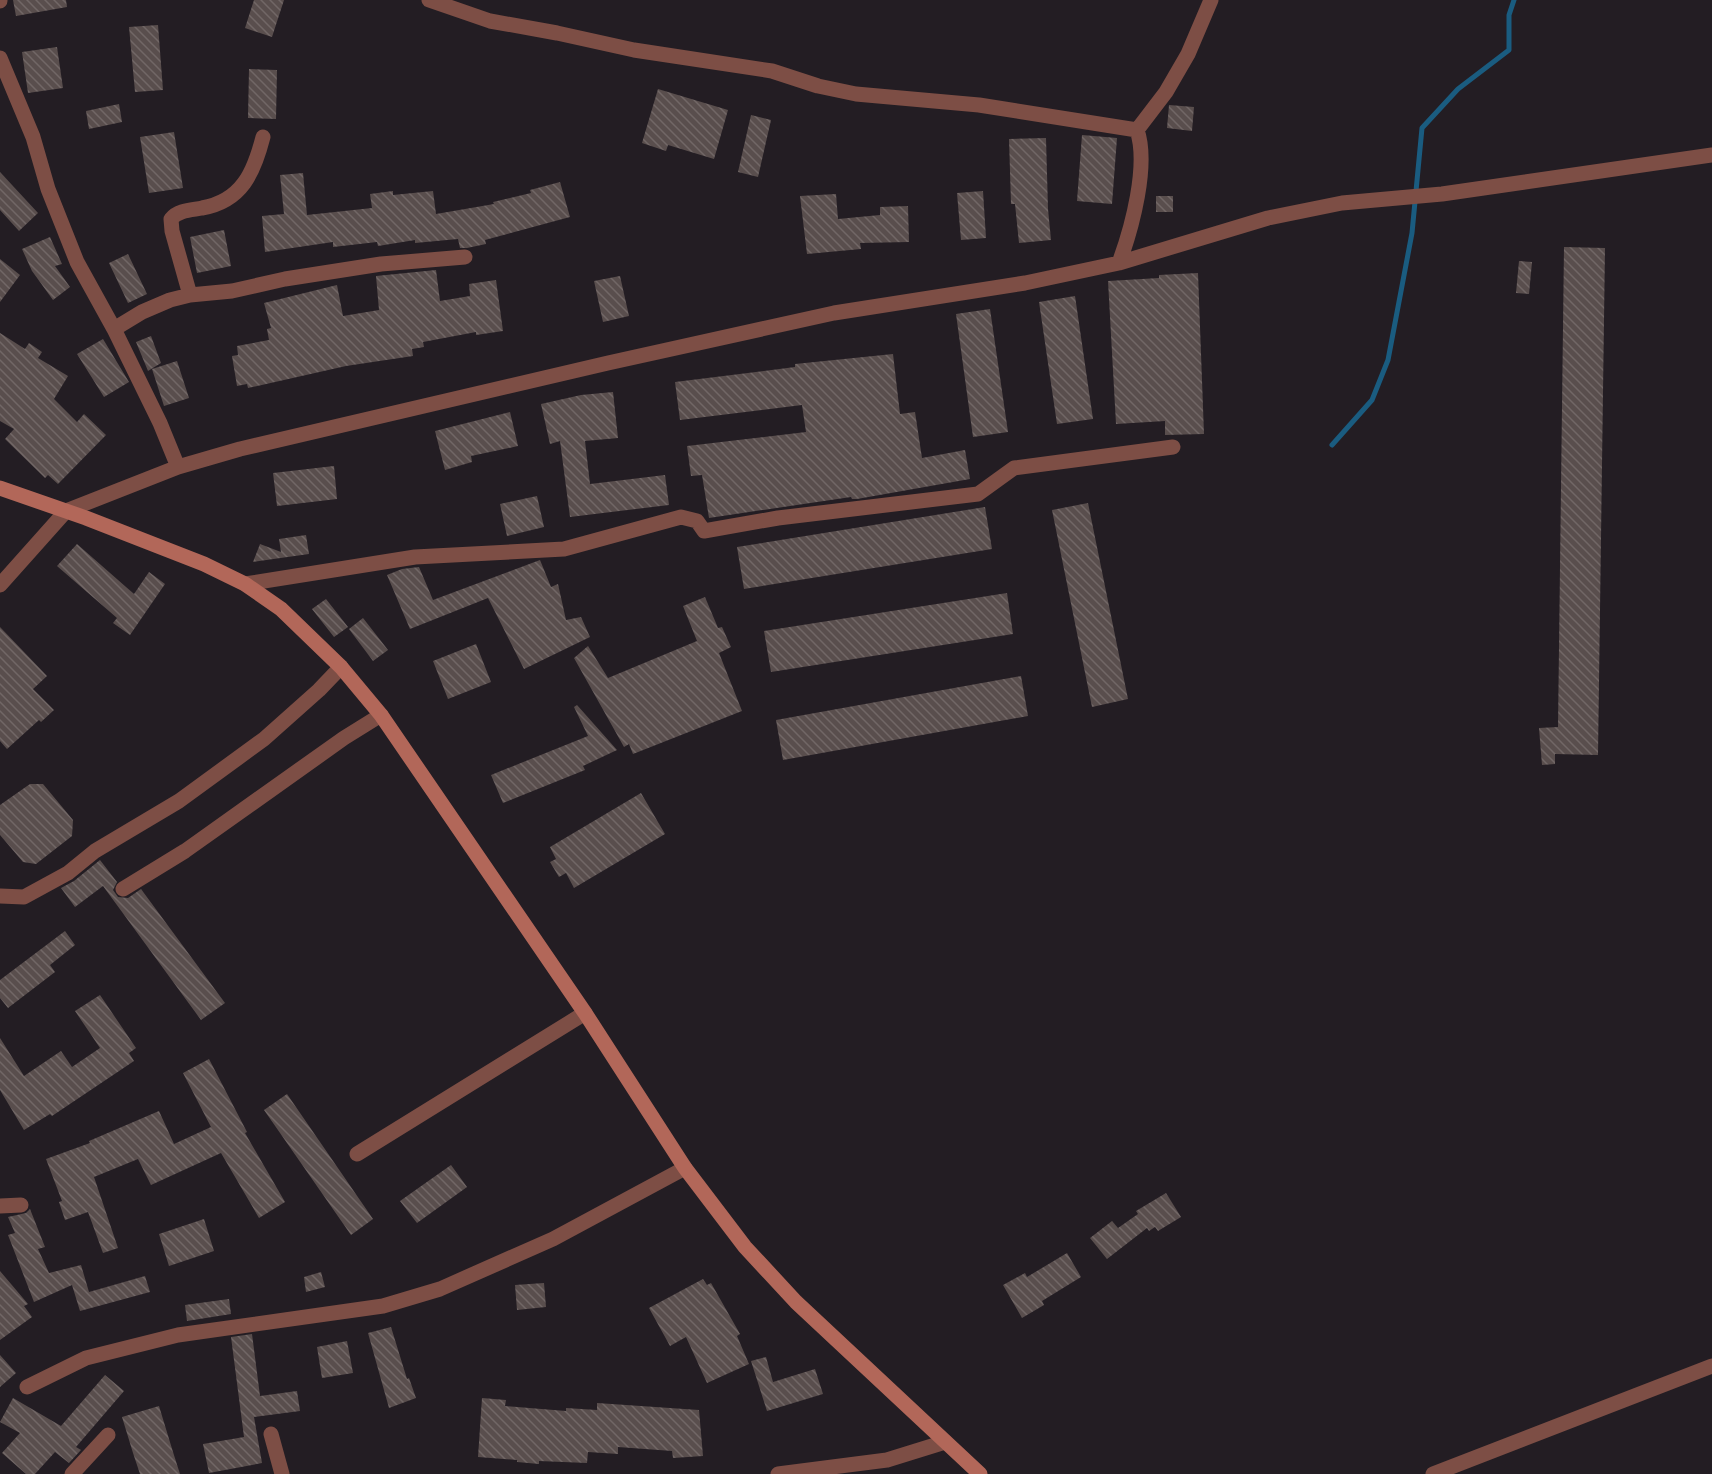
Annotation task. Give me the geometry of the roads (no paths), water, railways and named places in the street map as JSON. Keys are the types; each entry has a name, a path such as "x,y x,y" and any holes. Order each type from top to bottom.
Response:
{"main road":[{"path":"0,488 204,564 245,584 281,609 340,667 381,715 585,1013 685,1168 745,1247 796,1302 980,1474"}],"street":[{"path":"429,0 490,21 634,50 772,71 818,86 856,94 899,96 980,105 1137,130"},
{"path":"1137,130 1166,92 1188,54 1211,0"},
{"path":"0,58 33,137 48,189 77,262 114,329 160,423 178,467"},
{"path":"1119,263 1131,230 1140,171 1141,146 1137,130"},
{"path":"190,295 172,231 171,219 178,213 212,206 228,198 241,187 247,181 254,166 263,137"},
{"path":"0,585 66,511 178,467 240,449 834,313 1025,283 1119,263 1268,218 1342,203 1442,194 1712,155"},
{"path":"114,329 142,312 170,300 190,295 232,291 285,279 381,264 465,257"},
{"path":"245,584 415,557 564,549 681,517 697,521 704,531 778,518 978,494 1014,468 1173,447"},
{"path":"0,896 24,897 68,873 95,851 179,801 264,739 319,690 340,667"},
{"path":"123,889 185,851 344,738 381,715"},
{"path":"357,1154 585,1013"},
{"path":"27,1387 86,1358 178,1335 383,1306 440,1289 553,1239 685,1168"},
{"path":"0,1206 21,1205"},
{"path":"1433,1474 1712,1366"},
{"path":"271,1434 282,1474"},
{"path":"72,1474 108,1435"},
{"path":"778,1474 887,1460 945,1442"}],"waterway":[{"path":"1332,445 1372,400 1388,360 1412,233 1422,128 1458,89 1509,50 1509,15 1514,0"}]}
